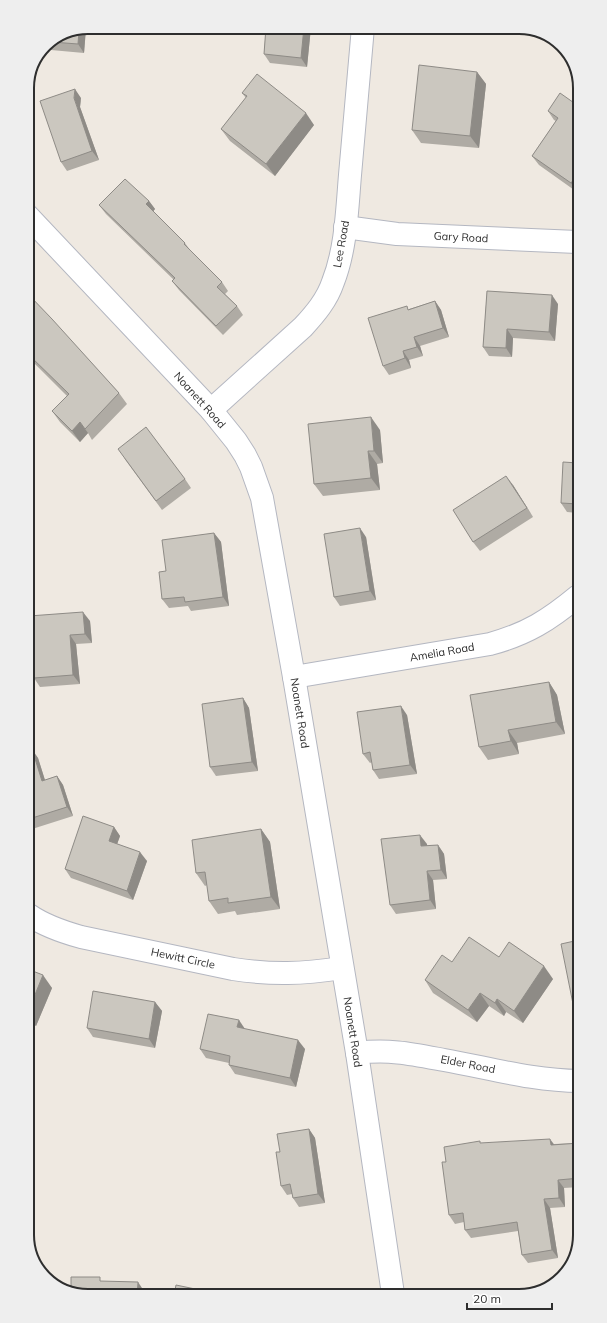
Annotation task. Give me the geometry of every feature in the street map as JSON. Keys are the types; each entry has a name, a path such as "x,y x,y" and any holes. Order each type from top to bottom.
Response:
{"street":[{"name":"Lee Road","path":"210,410 288,342 315,314 333,283 345,227 362,34"},
{"name":"Noanett Road","path":"34,221 226,428 252,467 262,498 294,677 357,1054 393,1289"},
{"name":"Gary Road","path":"345,227 397,234 573,242"},
{"name":"Amelia Road","path":"294,677 490,644 511,639 546,620 573,600"},
{"name":"Hewitt Circle","path":"34,918 49,926 70,934 233,969 261,973 289,974 342,968"},
{"name":"Elder Road","path":"357,1054 383,1051 407,1053 539,1078 573,1081"}],"building":[{"path":"265,34 303,34 301,58 264,54"},
{"path":"79,35 78,44 59,43 67,38"},
{"path":"419,65 477,72 470,136 412,130"},
{"path":"257,74 306,113 266,164 221,129 247,96 242,93"},
{"path":"75,89 74,98 92,151 61,162 40,101"},
{"path":"560,93 573,102 573,180 571,183 532,156 558,118 548,111"},
{"path":"125,179 149,201 146,204 222,282 217,287 237,306 216,326 172,281 175,278 99,205"},
{"path":"487,291 552,295 549,332 507,329 506,348 483,347"},
{"path":"34,300 119,393 85,429 80,422 72,431 52,411 69,394 34,360"},
{"path":"435,301 443,328 414,337 417,347 403,351 405,358 383,366 368,318 407,306 408,310"},
{"path":"371,417 374,451 368,451 371,478 314,484 308,424"},
{"path":"146,427 185,479 156,501 118,449"},
{"path":"563,462 573,463 573,504 561,503"},
{"path":"506,476 527,508 473,542 453,510"},
{"path":"360,528 370,591 334,597 324,534"},
{"path":"214,533 223,597 185,602 184,597 162,599 159,572 166,571 162,540"},
{"path":"83,612 85,634 70,635 73,675 34,678 34,616"},
{"path":"549,682 556,722 508,730 511,741 479,747 470,695"},
{"path":"243,698 252,762 210,767 202,704"},
{"path":"401,706 410,765 373,770 370,752 363,754 357,712"},
{"path":"34,755 42,781 57,776 67,807 34,817"},
{"path":"83,816 114,827 109,841 140,852 127,891 65,869"},
{"path":"261,829 271,897 228,903 228,898 209,901 205,872 196,873 192,840"},
{"path":"420,835 421,846 438,845 441,870 427,871 430,900 390,905 381,839"},
{"path":"469,937 499,957 509,942 544,966 514,1011 497,999 495,1003 480,993 468,1010 425,980 442,955 452,962"},
{"path":"573,941 573,1004 561,944"},
{"path":"34,972 43,975 34,997"},
{"path":"93,991 155,1002 149,1039 87,1028"},
{"path":"208,1014 239,1020 237,1027 298,1040 290,1078 229,1065 230,1056 200,1049"},
{"path":"309,1129 318,1194 293,1198 290,1184 281,1186 276,1152 280,1152 277,1134"},
{"path":"550,1139 551,1145 573,1143 573,1179 558,1180 559,1198 544,1199 552,1250 522,1255 517,1222 465,1230 463,1213 449,1215 442,1162 446,1162 444,1147 480,1141 480,1143"},
{"path":"71,1277 100,1277 100,1281 138,1282 137,1289 84,1289 71,1286"},
{"path":"176,1285 195,1289 175,1289"}]}
